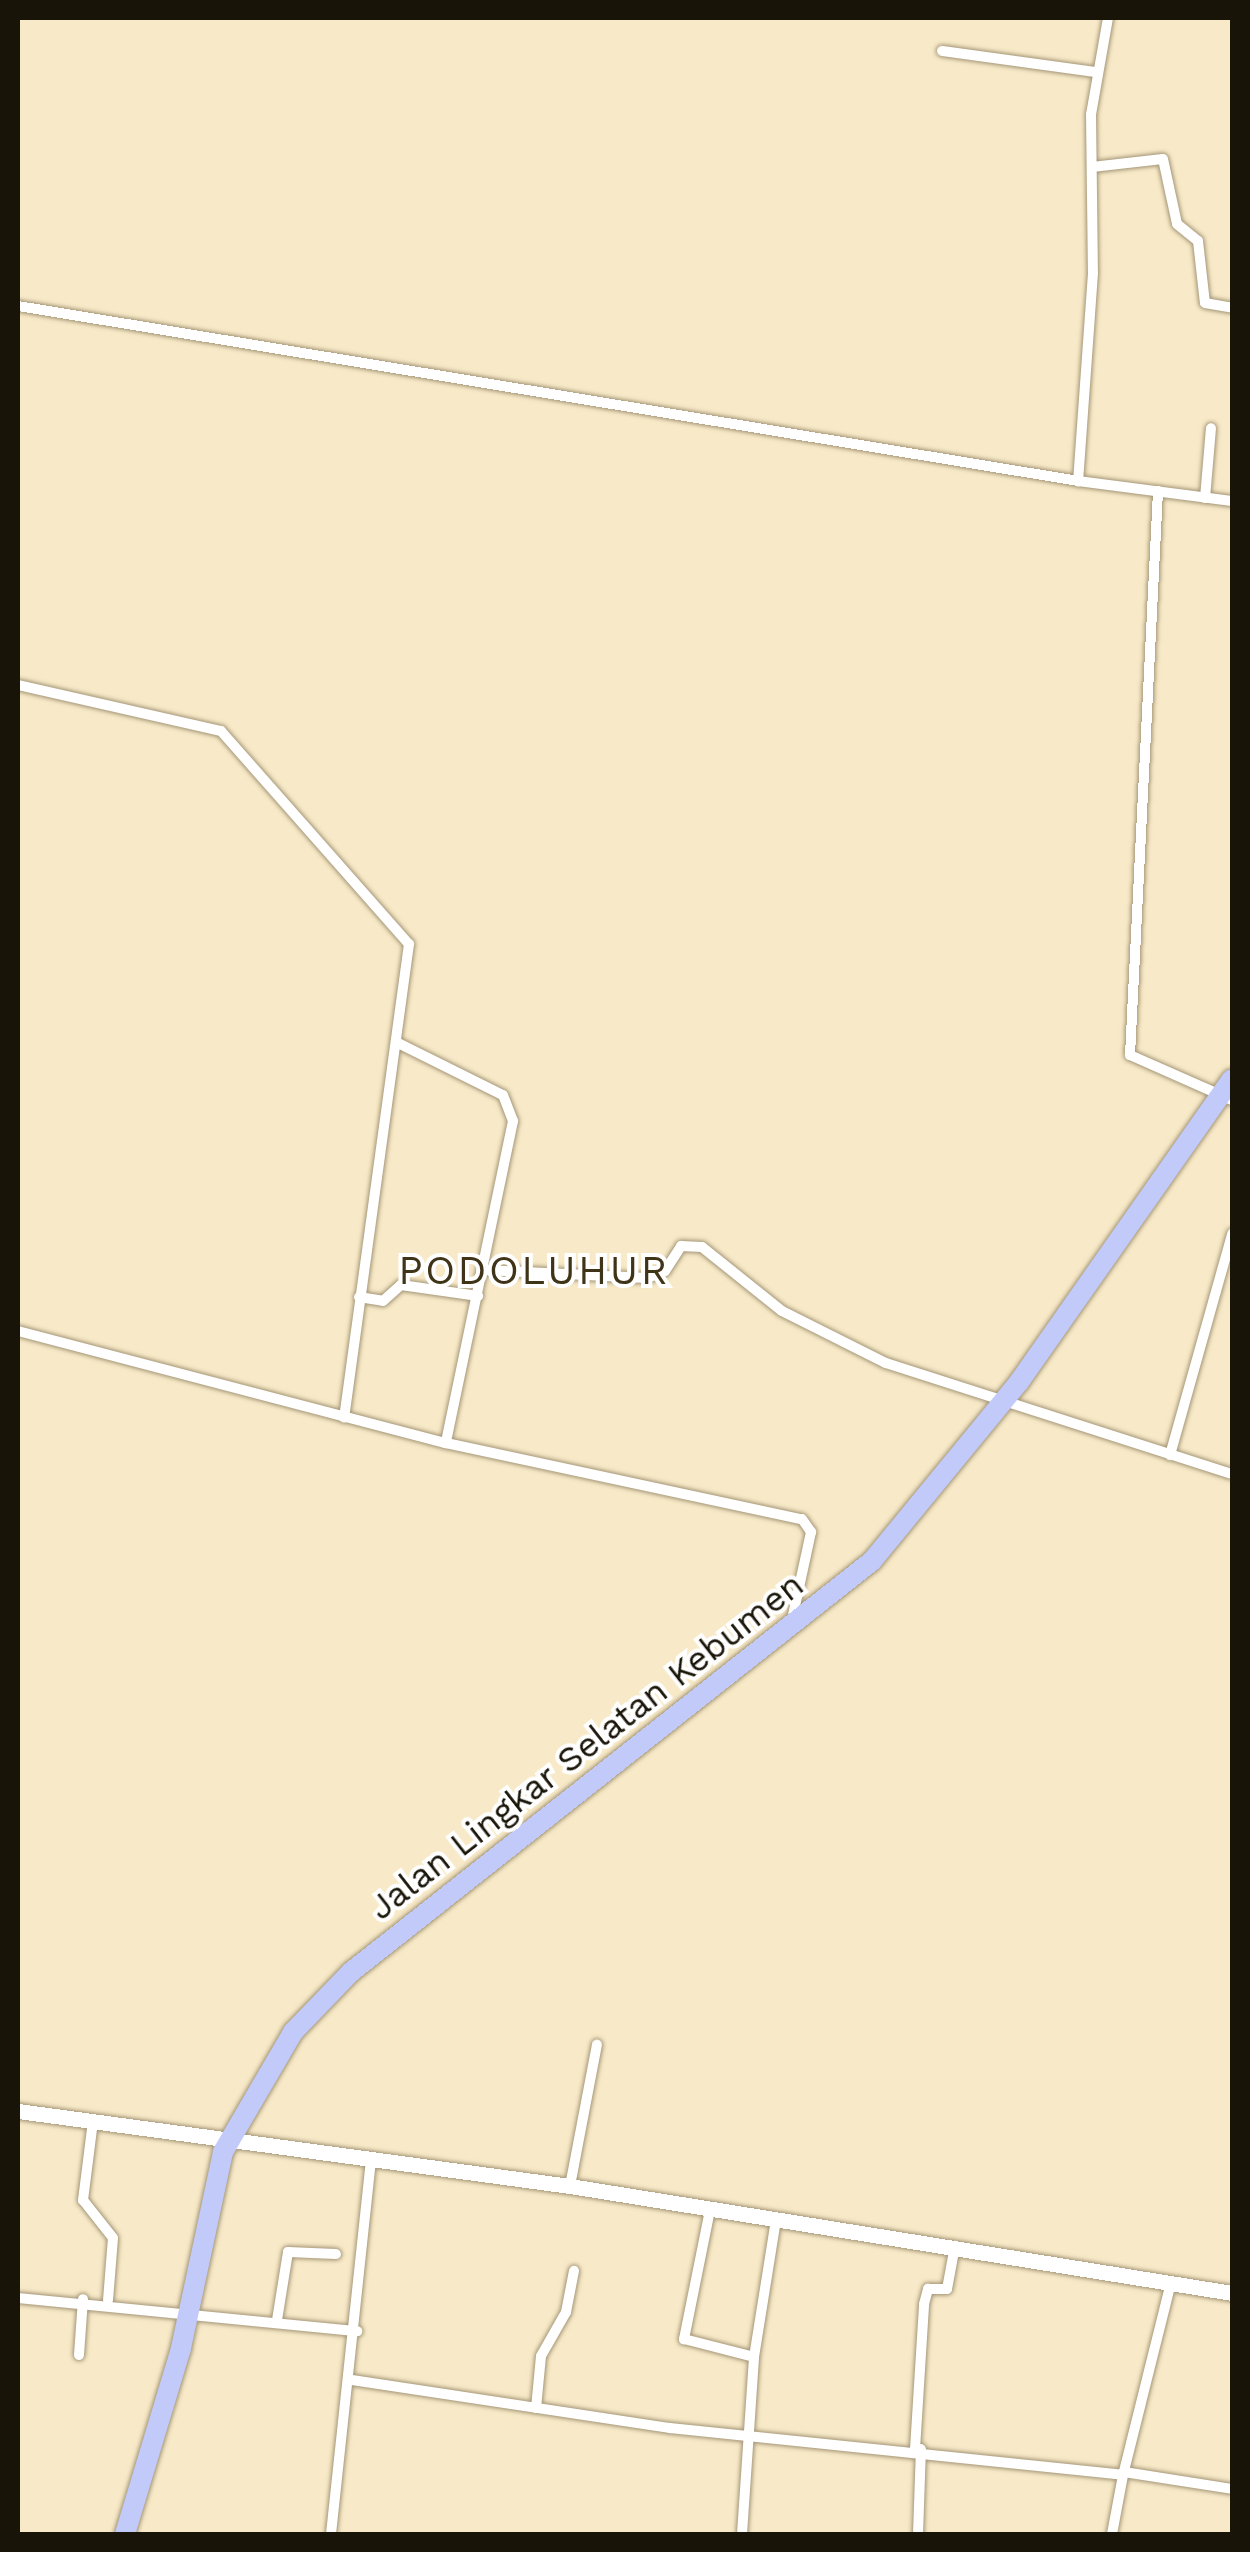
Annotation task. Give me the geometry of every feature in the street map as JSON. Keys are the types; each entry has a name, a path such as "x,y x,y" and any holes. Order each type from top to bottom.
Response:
{"highway":[{"name":"Jalan Lingkar Selatan Kebumen","path":"125,2534 188,2312 230,2135 293,2032 351,1972 790,1628 917,1514 1019,1382 1228,1092"}],"street":[{"path":"1078,481 1096,72 1108,18"},
{"path":"942,52 1096,72"},
{"path":"1092,167 1163,159 1177,224 1198,241 1205,303 1232,308"},
{"path":"18,306 1078,481 1232,502"},
{"path":"1205,498 1210,428"},
{"path":"1158,491 1130,1055 1228,1092"},
{"path":"18,686 204,724 246,750 409,944 344,1418"},
{"path":"396,1042 502,1095 512,1112 484,1270 446,1444"},
{"path":"1172,1450 1232,1234"},
{"path":"484,1270 647,1278 694,1246 812,1329 1004,1402 1172,1450 1232,1474"},
{"path":"358,1297 383,1301 401,1285 478,1296"},
{"path":"18,1332 446,1444 802,1519 811,1532 790,1628"},
{"path":"570,2186 597,2045"},
{"path":"18,2111 230,2135 371,2162 570,2186 955,2244 1232,2293"},
{"path":"93,2121 83,2200 113,2238 108,2300"},
{"path":"331,2534 352,2380 371,2162"},
{"path":"710,2210 684,2338 754,2356"},
{"path":"742,2534 754,2356 776,2220"},
{"path":"918,2534 924,2304 928,2289 947,2289 955,2244"},
{"path":"277,2320 288,2252 336,2254"},
{"path":"536,2408 541,2356 566,2312 574,2271"},
{"path":"1112,2534 1171,2282"},
{"path":"18,2298 108,2300 357,2330"},
{"path":"79,2355 83,2299"},
{"path":"352,2380 750,2438 918,2449 1232,2489"}],"district":[{"name":"PODOLUHUR","path":"534,1271"}]}
